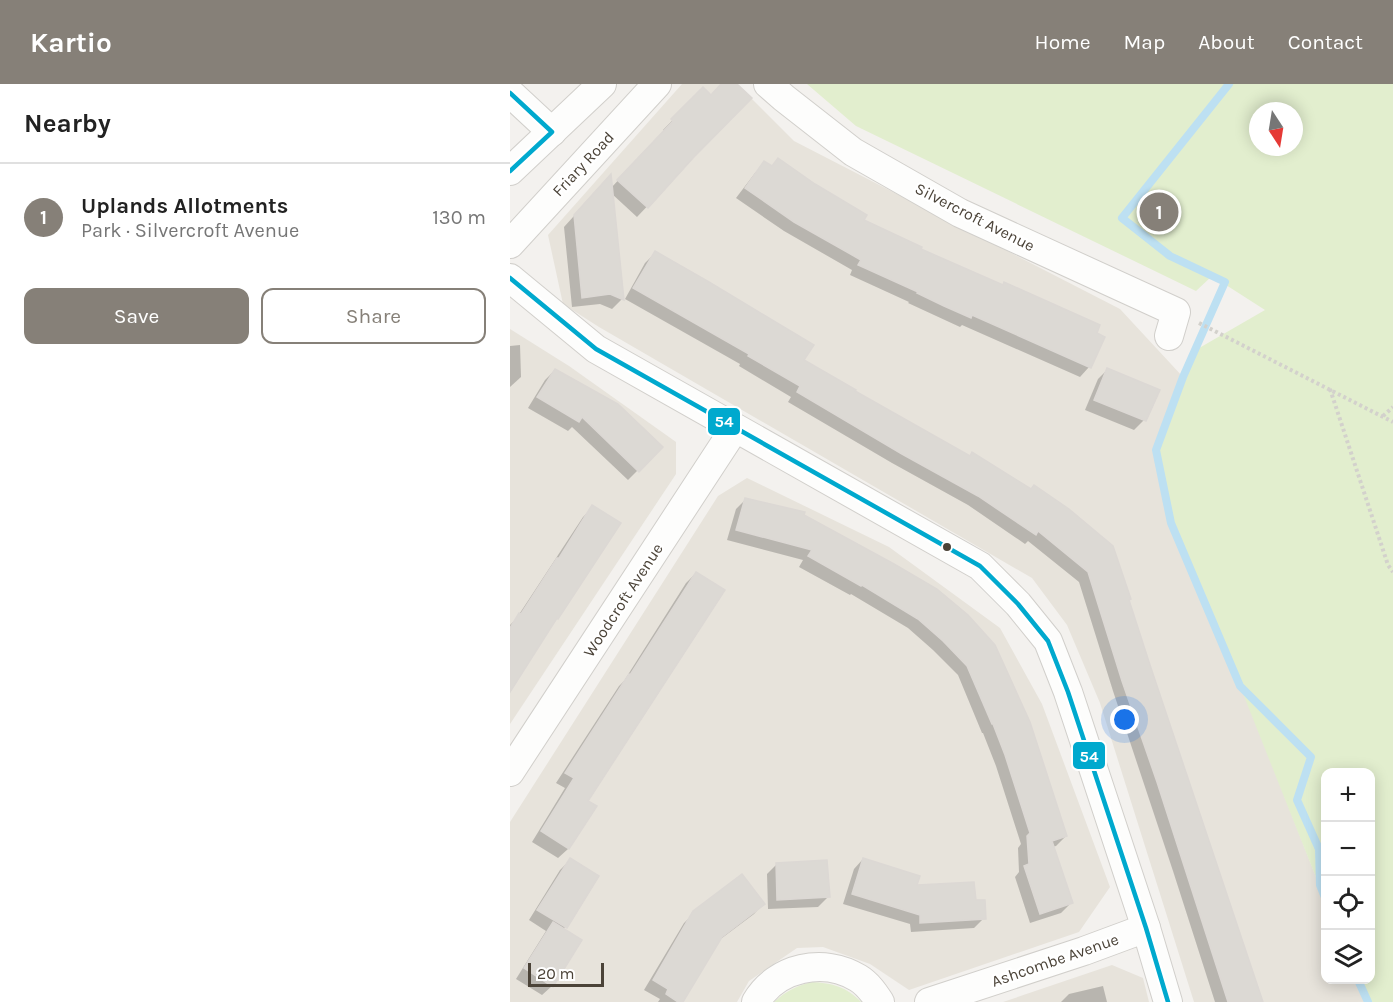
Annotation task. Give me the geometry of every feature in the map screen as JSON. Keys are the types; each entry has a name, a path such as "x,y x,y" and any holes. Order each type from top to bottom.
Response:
{"street":[{"path":"510,171 602,84"},
{"name":"Friary Road","path":"510,244 657,84"},
{"name":"Silvercroft Avenue","path":"768,84 853,152 960,213 1176,312 1179,327"},
{"path":"510,93 552,132"},
{"path":"510,278 596,349 980,566 1025,613 1048,641 1068,692 1168,1002"},
{"name":"Woodcroft Avenue","path":"510,772 735,428"},
{"name":"Ashcombe Avenue","path":"929,1002 1146,928"},
{"path":"756,1002 772,982 806,967 842,970 872,990 880,1002"}],"path":[{"path":"1179,327 1222,334 1393,422"},
{"path":"1330,388 1388,565 1393,572"},
{"path":"1383,416 1393,407"}],"shaded area":[{"path":"682,84 737,84 794,141 1120,309 1183,377 1156,450 1171,523 1253,716 1321,890 1321,984 1360,984 1368,1002 1194,1002 1100,703 1067,625 1032,578 563,304 548,235"},
{"path":"510,329 569,366 676,442 676,474 510,724"},
{"path":"747,478 889,547 1000,628 1042,704 1110,887 1079,932 909,990 870,964 823,947 797,948 749,981 737,1002 510,1002 510,822 718,496"},
{"path":"1112,965 1143,978 1149,1002 1003,1002"}],"green space":[{"path":"807,84 1393,84 1393,1002 1368,1002 1360,984 1375,984 1375,768 1321,768 1321,890 1240,686 1171,523 1156,450 1194,351 1265,310 1212,276 1196,291 856,126"},
{"path":"812,982 839,987 861,1002 774,1002 792,989"}],"building":[{"path":"721,84 737,84 752,98 648,208 617,180 703,87 711,95"},
{"path":"778,158 815,184 867,215 864,220 922,247 921,249 1003,285 1004,282 1100,325 1097,333 1105,337 1091,368 972,315 971,318 858,265 861,260 794,222 745,188 764,161 772,166"},
{"path":"611,174 624,300 610,294 582,298 574,215"},
{"path":"655,251 814,345 804,360 970,456 972,452 1031,489 1034,485 1069,509 1113,546 1150,665 1263,1002 1228,1002 1088,572 1038,531 1036,535 978,496 797,392 800,386 633,288"},
{"path":"1107,368 1160,390 1146,421 1094,400"},
{"path":"555,369 618,404 663,447 639,472 582,417 579,422 537,397"},
{"path":"745,498 805,512 804,515 937,589 968,615 995,645 1030,722 1067,836 1052,841 1073,903 1040,914 1024,866 1029,864 1027,836 1030,833 1005,755 967,666 918,619 808,556 812,550 736,530"},
{"path":"592,505 621,523 510,692 510,628 559,558"},
{"path":"696,572 725,590 588,801 597,806 569,849 541,831 574,778 565,773"},
{"path":"570,858 599,876 567,928 537,910"},
{"path":"863,858 920,876 917,885 974,882 976,900 985,900 986,919 920,923 920,915 852,894"},
{"path":"827,860 830,897 777,900 776,863"},
{"path":"742,874 765,904 722,937 683,1002 678,1002 666,994 668,989 653,980 693,911"},
{"path":"553,922 582,940 553,987 524,968"}],"waterway":[{"path":"1229,84 1122,218 1170,256 1225,282 1183,377 1156,450 1171,523 1240,686 1311,757 1297,800 1319,849 1321,888"},
{"path":"1360,984 1368,1002"}],"transit line":[{"name":"54","path":"510,93 552,132 510,171"},
{"name":"54","path":"510,278 596,349 980,566 1018,604 1048,641 1068,692 1168,1002"}],"place":[{"name":"Uplands Allotments","path":"1159,212"}]}
